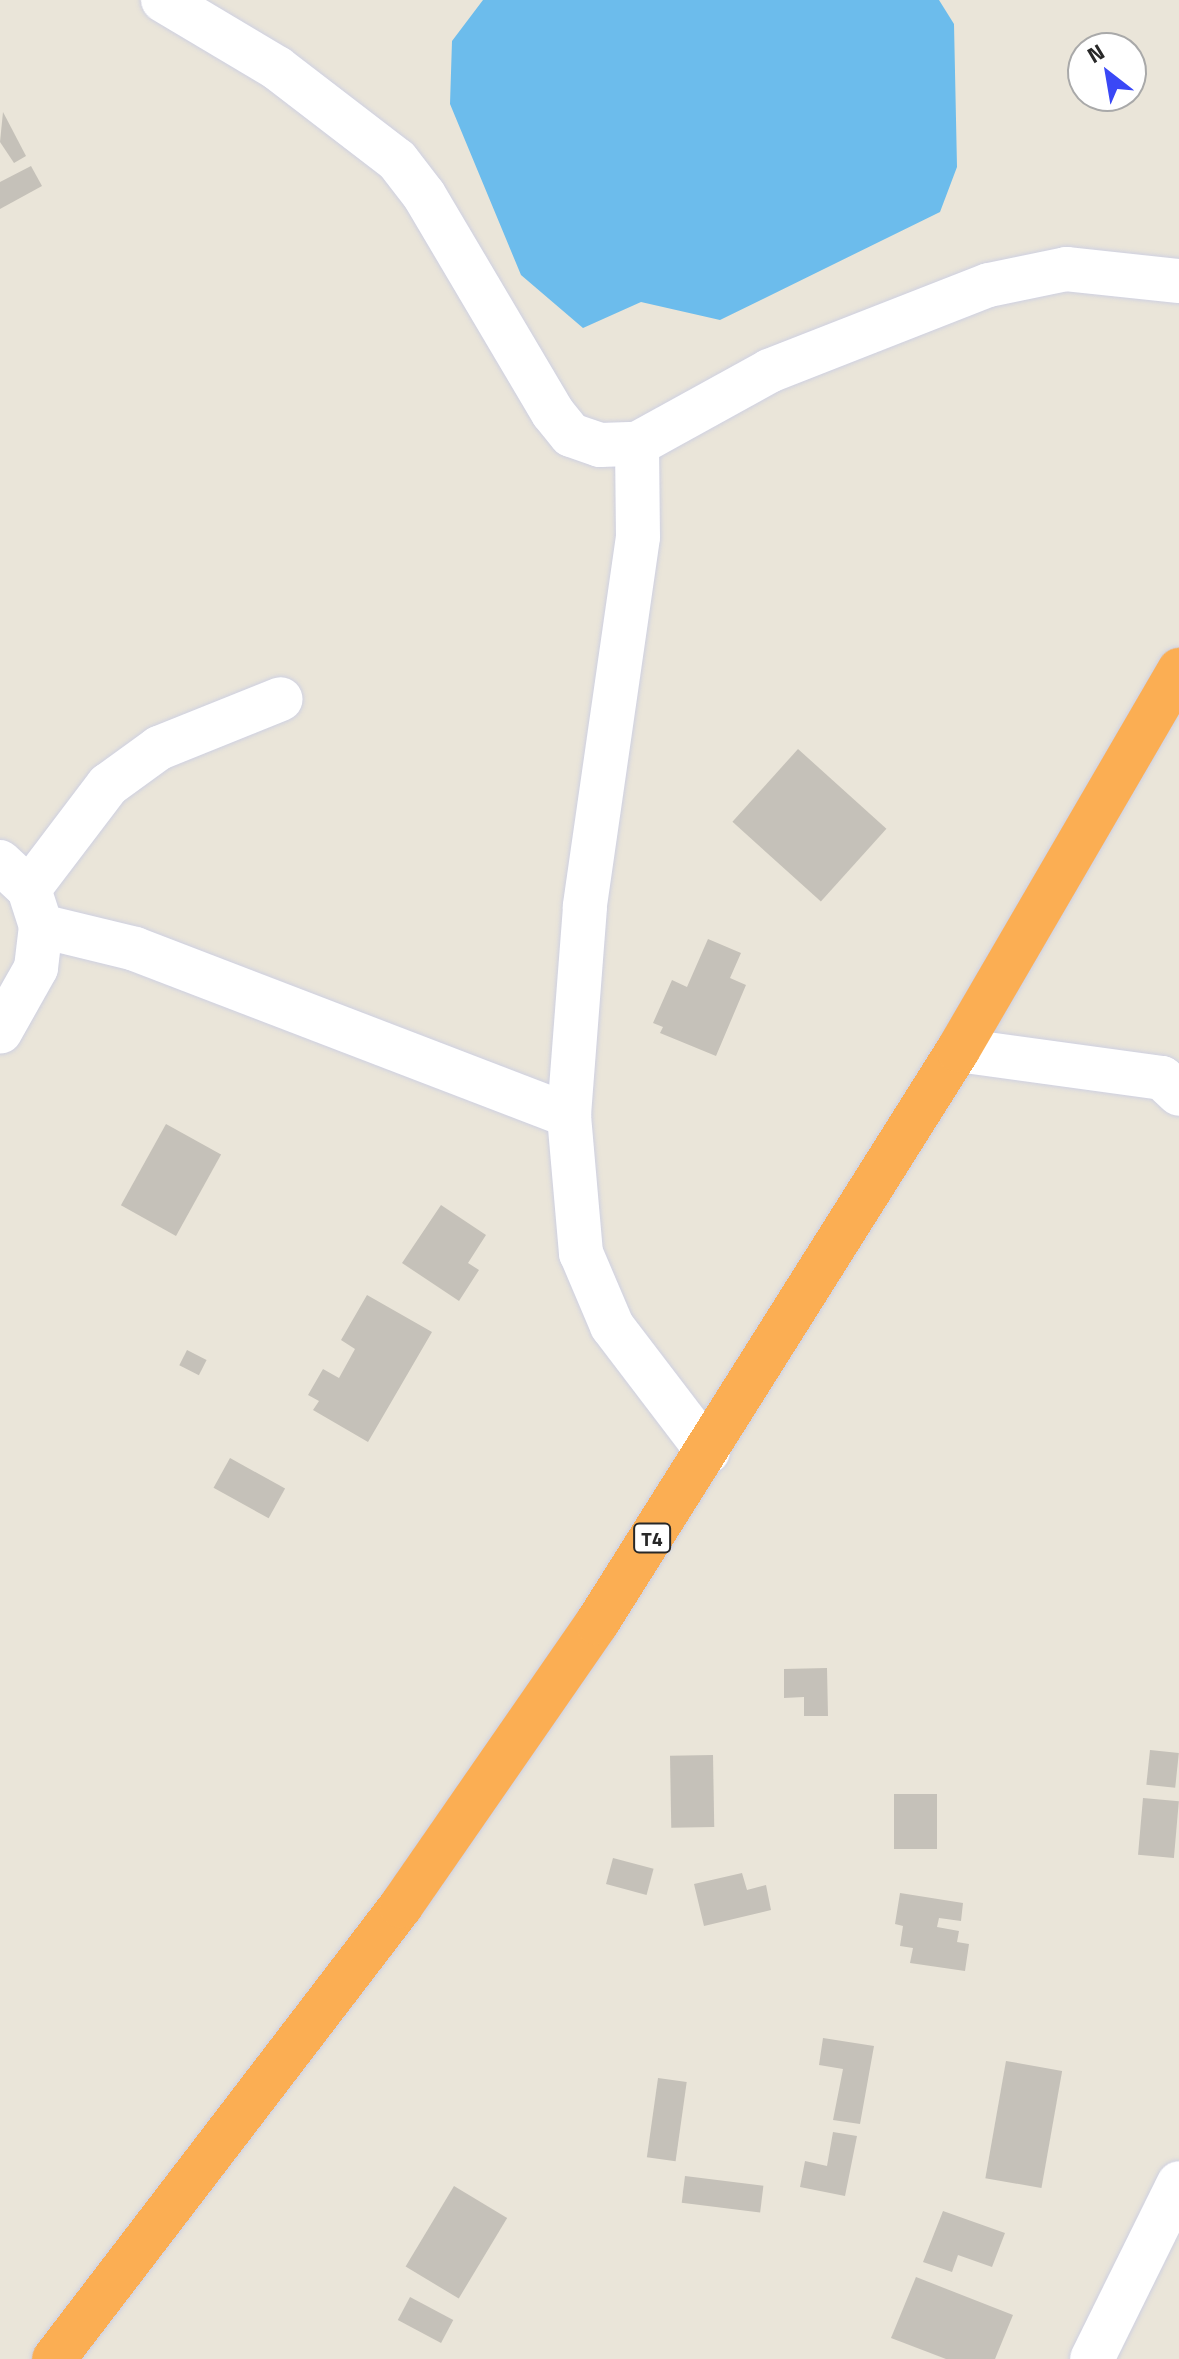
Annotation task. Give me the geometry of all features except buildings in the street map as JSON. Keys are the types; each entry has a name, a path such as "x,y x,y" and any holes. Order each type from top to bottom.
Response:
{"highway":[{"name":"T4","path":"54,2359 401,1906 708,1452 958,1050 1179,670"}],"street":[{"path":"163,0 277,68 397,160 571,435 600,445 637,444 769,371 989,285 1066,269 1179,281"},
{"path":"637,444 638,537 585,907 569,1116 581,1253 612,1326 708,1452"},
{"path":"0,1032 36,968 23,892 108,785 159,748 281,699"},
{"path":"23,892 135,949 569,1116"},
{"path":"958,1050 1162,1078 1179,1094"},
{"path":"1092,2359 1179,2183"}],"water":[{"path":"483,0 939,0 954,24 957,167 940,212 720,320 641,302 583,328 521,275 450,104 452,41"}]}
